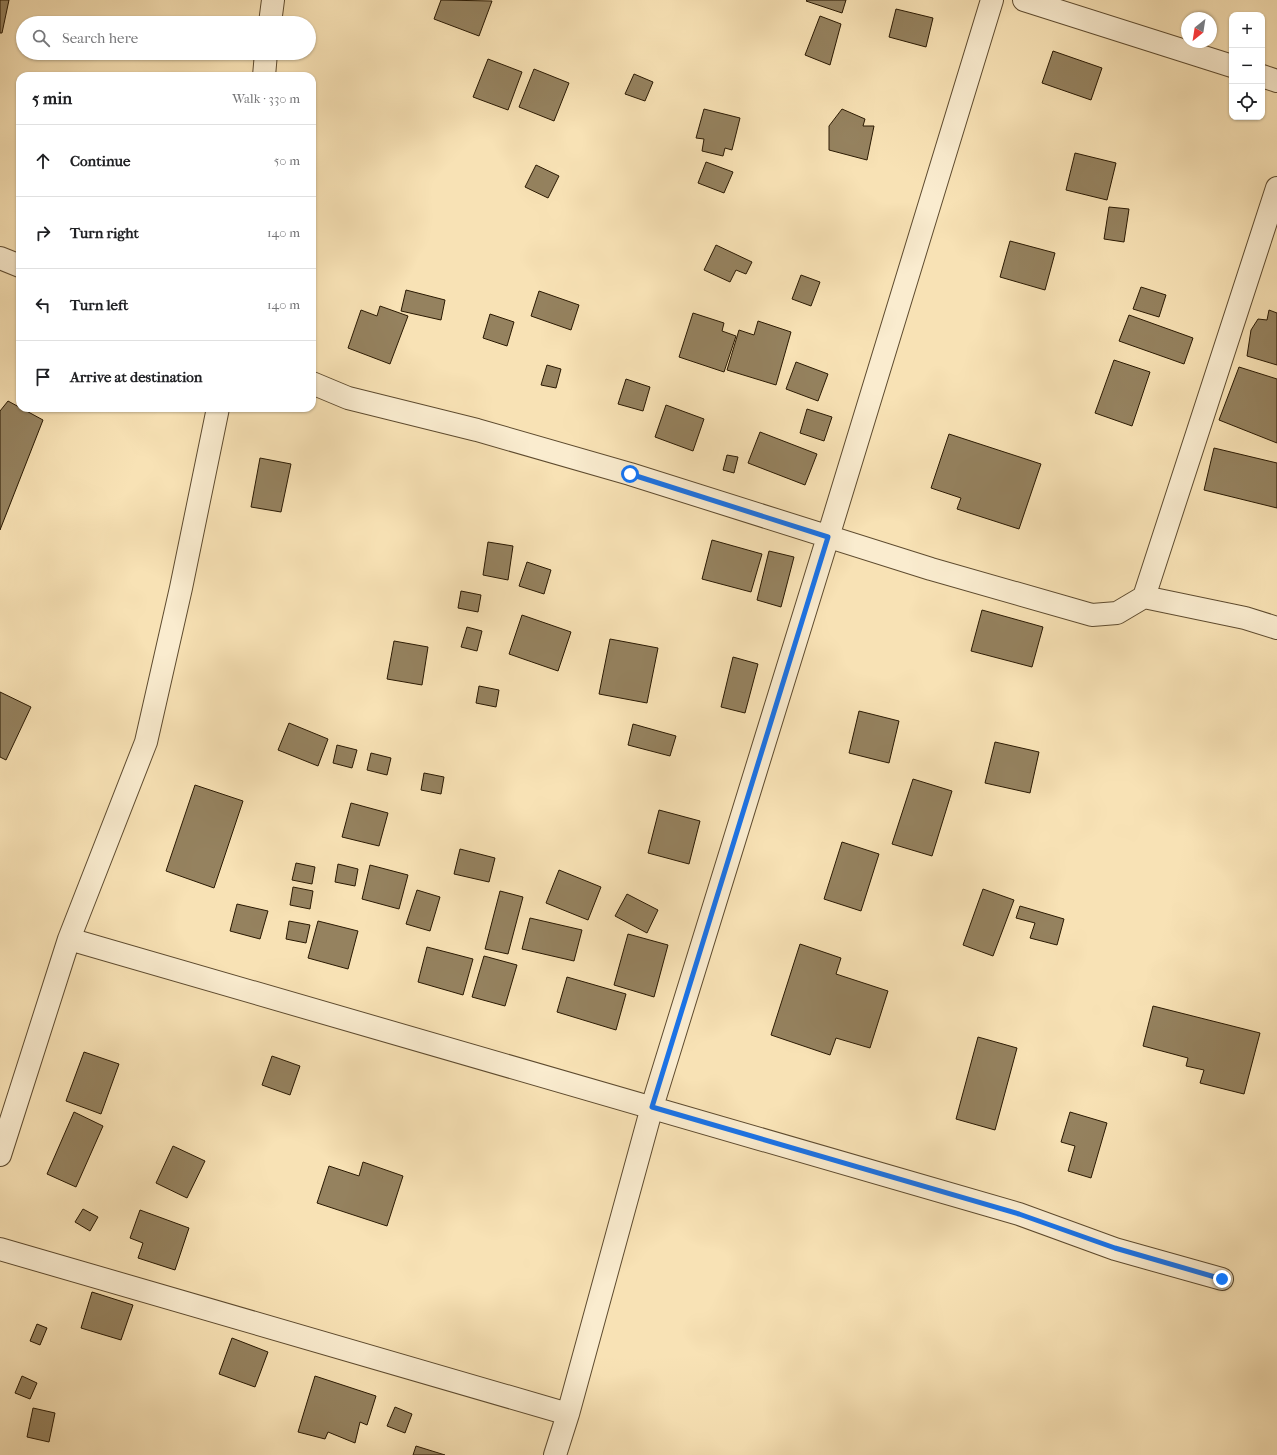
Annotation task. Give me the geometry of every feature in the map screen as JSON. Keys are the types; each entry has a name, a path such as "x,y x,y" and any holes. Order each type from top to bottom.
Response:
{"street":[{"path":"271,16 273,0"},
{"path":"555,1455 568,1414 652,1107 992,0"},
{"path":"1024,0 1229,65"},
{"path":"264,72 265,60"},
{"path":"1265,77 1277,81"},
{"path":"1144,597 1277,188"},
{"path":"0,258 16,264"},
{"path":"316,385 348,398 477,430 614,469 931,569 1092,615 1117,612 1144,597 1245,618 1277,628"},
{"path":"0,1155 69,939 146,742 181,588 217,412"},
{"path":"69,939 1019,1214 1115,1248 1222,1279"},
{"path":"0,1248 568,1414"}],"building":[{"path":"0,0 9,0 2,33 0,33"},
{"path":"441,0 492,1 479,36 434,19"},
{"path":"846,0 842,13 806,1"},
{"path":"896,9 933,18 926,47 889,37"},
{"path":"820,16 841,24 830,65 805,55"},
{"path":"1053,51 1102,68 1091,100 1042,83"},
{"path":"488,59 522,72 508,110 473,97"},
{"path":"534,69 569,83 554,121 519,107"},
{"path":"634,74 653,82 645,101 625,94"},
{"path":"704,109 740,118 732,150 725,148 723,156 702,151 704,139 696,138"},
{"path":"842,109 865,119 863,126 874,126 867,160 829,150 829,126"},
{"path":"1075,153 1116,163 1107,200 1066,190"},
{"path":"706,162 733,172 724,193 698,183"},
{"path":"536,165 559,176 548,198 525,187"},
{"path":"1109,207 1129,209 1124,242 1104,239"},
{"path":"1010,241 1055,253 1045,290 1000,277"},
{"path":"716,245 752,262 746,274 736,270 730,282 704,270"},
{"path":"801,275 820,282 811,306 792,299"},
{"path":"1141,287 1166,295 1159,317 1133,309"},
{"path":"406,290 445,300 441,320 401,311"},
{"path":"539,291 579,305 571,330 531,316"},
{"path":"380,306 408,316 390,364 348,348 361,310 377,316"},
{"path":"1269,310 1277,313 1277,365 1247,356 1251,330 1258,319 1267,320"},
{"path":"693,313 724,323 722,331 736,336 724,372 679,357"},
{"path":"490,314 514,322 507,346 483,338"},
{"path":"1129,315 1193,338 1184,364 1119,341"},
{"path":"758,321 791,332 776,385 727,370 739,330 754,335"},
{"path":"1114,360 1150,372 1132,426 1095,413"},
{"path":"796,362 828,374 818,401 786,389"},
{"path":"547,365 561,369 556,388 541,385"},
{"path":"1239,367 1277,379 1277,443 1219,420"},
{"path":"626,379 650,387 643,411 618,404"},
{"path":"8,401 16,405 16,412 28,412 43,420 0,530 0,411"},
{"path":"666,405 704,419 693,451 655,437"},
{"path":"807,409 832,417 824,441 800,433"},
{"path":"760,432 817,454 805,485 748,463"},
{"path":"949,434 1041,464 1019,529 957,509 961,498 931,488"},
{"path":"1214,448 1277,463 1277,508 1204,490"},
{"path":"727,455 738,457 734,473 723,470"},
{"path":"260,458 291,464 281,512 251,507"},
{"path":"712,540 762,554 751,592 702,579"},
{"path":"488,542 513,546 508,580 483,575"},
{"path":"769,551 794,557 781,607 757,600"},
{"path":"527,562 551,570 544,594 519,586"},
{"path":"461,591 481,595 478,612 458,608"},
{"path":"982,610 1043,627 1032,667 971,651"},
{"path":"522,615 571,632 558,671 509,654"},
{"path":"467,627 482,631 477,651 461,647"},
{"path":"610,639 658,648 647,703 599,694"},
{"path":"394,641 428,647 422,685 387,679"},
{"path":"733,657 758,664 745,713 721,707"},
{"path":"479,686 499,690 496,707 476,703"},
{"path":"0,692 31,707 6,760 0,757"},
{"path":"859,711 899,721 889,763 849,753"},
{"path":"289,723 328,739 318,766 278,750"},
{"path":"633,724 676,736 670,756 628,745"},
{"path":"995,742 1039,752 1030,793 985,783"},
{"path":"337,745 357,750 352,768 333,763"},
{"path":"371,753 391,758 387,775 367,770"},
{"path":"424,773 444,777 441,794 421,790"},
{"path":"913,779 952,791 932,856 892,844"},
{"path":"195,785 243,801 214,888 166,871"},
{"path":"351,803 388,813 379,846 342,837"},
{"path":"659,810 700,821 689,864 648,853"},
{"path":"842,842 879,854 861,911 824,899"},
{"path":"460,849 495,858 489,882 454,874"},
{"path":"296,863 315,867 312,884 292,880"},
{"path":"338,864 358,869 355,886 335,882"},
{"path":"370,865 408,875 399,909 362,899"},
{"path":"559,870 601,887 588,920 546,903"},
{"path":"293,887 313,891 310,909 290,905"},
{"path":"983,889 1014,900 993,956 963,945"},
{"path":"417,890 440,897 430,931 406,924"},
{"path":"500,891 523,897 508,954 485,949"},
{"path":"627,894 658,910 647,933 615,916"},
{"path":"237,904 268,911 260,939 230,931"},
{"path":"1020,906 1064,919 1057,945 1030,938 1035,923 1016,918"},
{"path":"530,918 582,930 574,961 522,949"},
{"path":"289,921 310,925 306,943 286,939"},
{"path":"318,921 358,931 348,969 308,958"},
{"path":"628,934 668,945 654,997 614,985"},
{"path":"800,944 841,958 836,974 888,991 870,1048 836,1038 830,1055 771,1035"},
{"path":"427,947 473,959 463,995 418,982"},
{"path":"484,956 517,965 505,1006 472,997"},
{"path":"567,977 626,994 616,1030 557,1012"},
{"path":"1153,1006 1260,1033 1244,1094 1200,1083 1204,1070 1186,1066 1188,1058 1143,1046"},
{"path":"978,1037 1017,1048 995,1130 956,1119"},
{"path":"84,1052 119,1064 101,1114 66,1101"},
{"path":"272,1056 300,1066 290,1095 262,1085"},
{"path":"74,1112 103,1126 76,1187 47,1174"},
{"path":"1070,1112 1107,1123 1091,1178 1068,1171 1075,1146 1061,1142"},
{"path":"173,1146 205,1161 187,1198 156,1183"},
{"path":"363,1162 403,1176 387,1226 317,1203 329,1166 359,1176"},
{"path":"83,1209 98,1217 90,1231 75,1222"},
{"path":"140,1210 189,1228 175,1270 138,1258 143,1243 130,1238"},
{"path":"92,1292 133,1305 121,1340 81,1328"},
{"path":"37,1324 47,1328 40,1345 30,1341"},
{"path":"232,1338 268,1352 255,1387 219,1374"},
{"path":"22,1376 37,1383 30,1399 15,1393"},
{"path":"315,1376 376,1396 367,1425 360,1422 355,1443 328,1432 325,1439 298,1432"},
{"path":"395,1407 412,1414 405,1433 387,1426"},
{"path":"33,1408 55,1413 49,1442 27,1437"},
{"path":"416,1446 445,1455 413,1455"}],"route":[{"path":"630,474 828,537 652,1107 1019,1214 1115,1248 1222,1279"}]}
